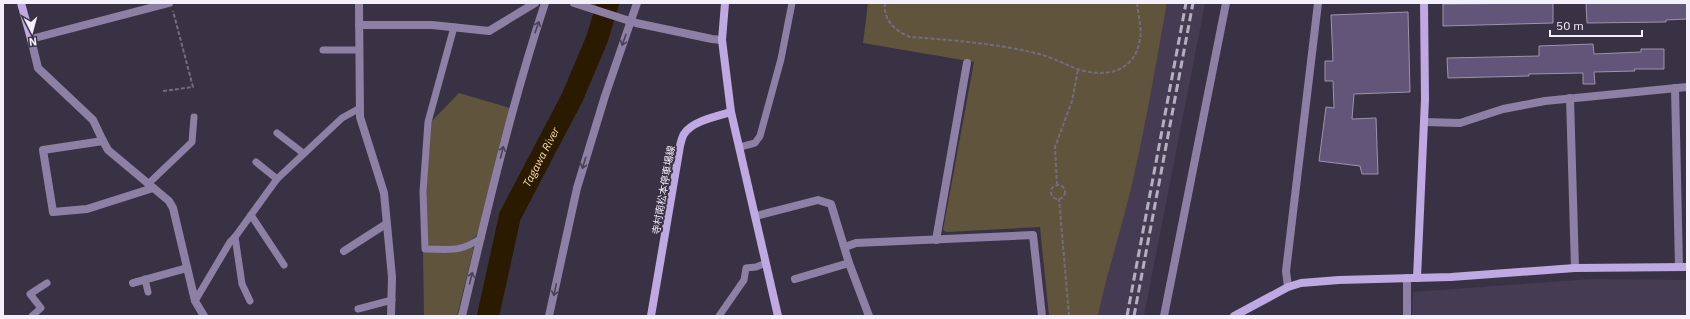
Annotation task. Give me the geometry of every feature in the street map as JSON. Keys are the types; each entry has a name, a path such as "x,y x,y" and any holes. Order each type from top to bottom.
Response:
{"street":[{"path":"21,3 38,68 93,120 102,141 108,150 169,201 173,208 195,301 204,316"},
{"path":"31,39 169,3"},
{"path":"359,3 360,117 384,193 392,277 391,316"},
{"path":"359,25 432,25 489,31 535,3"},
{"path":"462,316 525,63 545,3"},
{"path":"574,3 629,20 705,38 722,40"},
{"path":"550,316 577,188 629,20 637,3"},
{"path":"725,3 722,40 731,112 778,316"},
{"path":"1164,316 1226,3"},
{"path":"1288,287 1286,271 1318,3"},
{"path":"1417,278 1424,122 1424,3"},
{"path":"936,240 968,63"},
{"path":"1424,122 1460,123 1502,109 1545,101 1687,87"},
{"path":"1234,316 1288,287 1301,283 1338,280 1417,278 1575,268 1683,267 1676,88"},
{"path":"1570,98 1575,268"},
{"name":"寺村南松本停車場線","path":"651,316 680,146 684,133 694,125 731,112"},
{"path":"102,141 43,150 53,212 87,209 151,186"},
{"path":"756,216 818,200 831,204 849,263 869,316"},
{"path":"344,252 386,224"},
{"path":"845,247 856,243 1033,235 1042,316"},
{"path":"795,279 849,263"},
{"path":"133,283 187,268"},
{"path":"1407,278 1407,316"}],"lane":[{"path":"740,147 755,143 760,136 781,58 792,3"},
{"path":"454,27 428,122 423,192 425,249 460,249 471,245 481,238"},
{"path":"323,50 359,50"},
{"path":"195,301 230,242 236,237 277,179 342,118 360,108"},
{"path":"151,186 192,142 194,116"},
{"path":"276,133 303,153"},
{"path":"256,162 277,179"},
{"path":"251,215 284,265"},
{"path":"236,237 242,284 250,301"},
{"path":"719,316 744,280 746,268 756,267 766,263"},
{"path":"145,279 148,292"},
{"path":"32,316 41,308 30,294 47,283"},
{"path":"358,309 392,300"}],"path":[{"path":"885,3 887,19 897,31 910,37 1008,47 1034,52 1078,69 1105,74 1116,72 1127,66 1135,55 1140,39 1137,3"},
{"path":"163,91 193,87 173,11"},
{"path":"1057,185 1055,147 1072,101 1078,69"},
{"path":"1057,185 1062,186 1064,190 1064,194 1059,198 1053,197 1051,192 1053,186 1057,185"},
{"path":"1059,198 1069,316"}],"shaded area":[{"path":"868,3 1167,3 1134,177 1098,316 1049,316 1040,227 947,232 943,230 974,62 863,43"},
{"path":"1167,3 1205,3 1144,316 1098,316 1107,275 1128,201 1145,123"},
{"path":"459,93 510,108 500,142 478,234 473,239 461,245 448,247 426,246 425,211 431,122"},
{"path":"474,247 457,316 424,316 423,251 462,251"},
{"path":"1591,279 1687,280 1687,316 1412,316 1413,292"}],"building":[{"path":"1553,3 1553,23 1443,26 1443,4"},
{"path":"1586,3 1687,3 1687,19 1666,20 1666,22 1587,23"},
{"path":"1408,12 1410,92 1354,94 1352,119 1376,118 1378,174 1362,174 1360,166 1319,161 1326,107 1334,108 1333,81 1325,81 1325,61 1333,61 1331,15"},
{"path":"1593,44 1594,54 1641,52 1641,49 1664,49 1664,69 1634,69 1635,71 1594,72 1595,84 1583,84 1583,73 1448,78 1447,58 1539,56 1539,46"}],"waterway":[{"name":"Tagawa River","path":"488,316 510,216 572,98 597,39 608,3"}],"railway":[{"path":"1127,316 1186,3"},
{"path":"1134,316 1193,3"}]}
